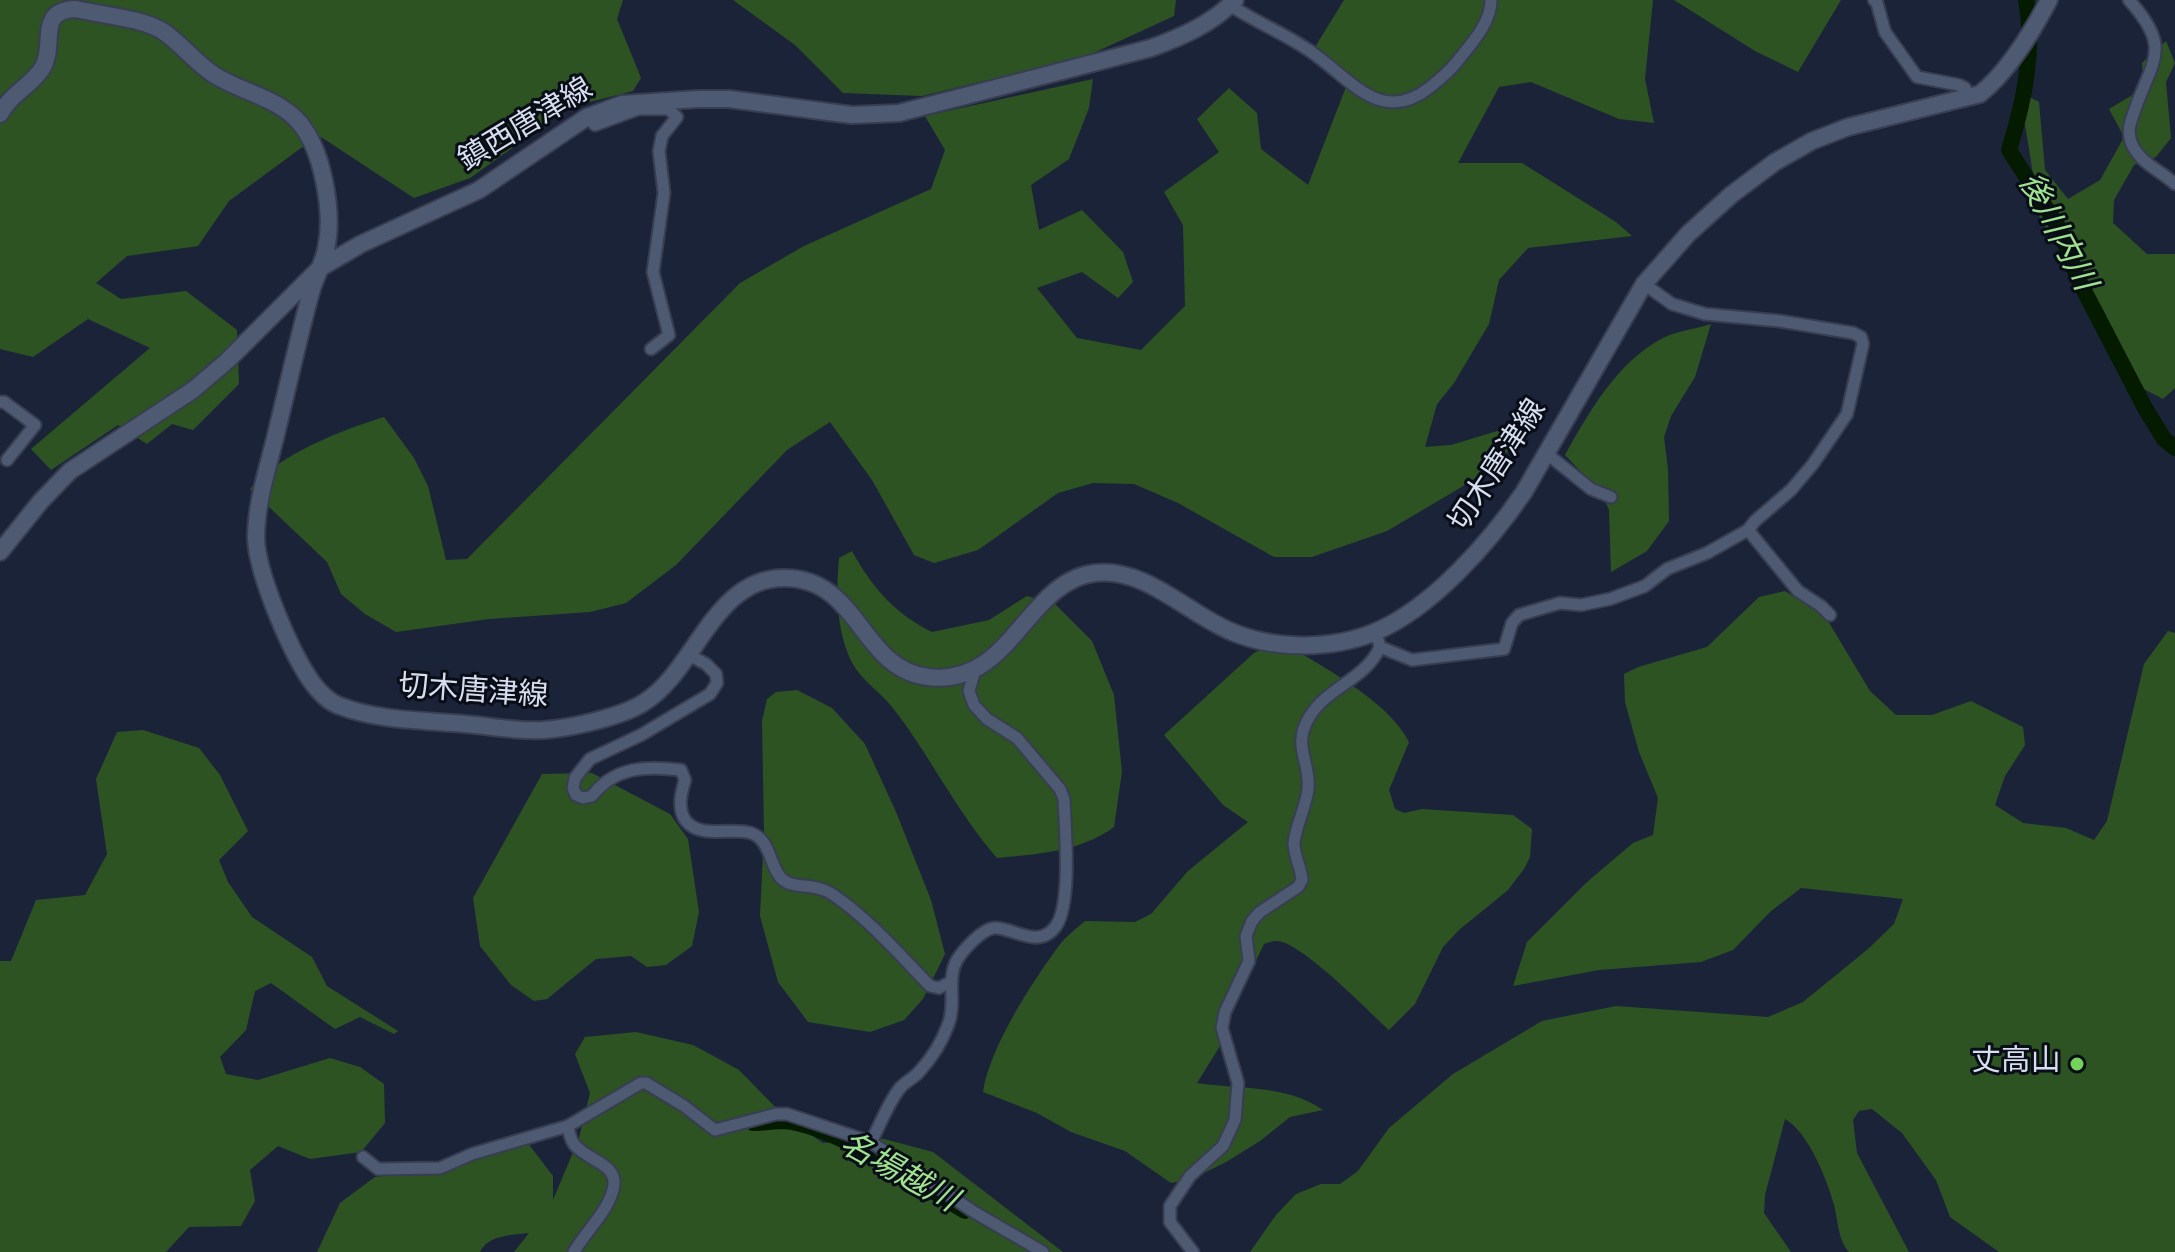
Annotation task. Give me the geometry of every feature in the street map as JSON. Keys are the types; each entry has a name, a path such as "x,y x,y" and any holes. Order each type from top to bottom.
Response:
{"main road":[{"name":"切木唐津線","path":"0,114 7,101 42,69 49,27 57,13 76,9 154,26 170,36 205,70 277,103 303,127 328,195 326,250 312,290 261,496 256,537 260,568 269,593 305,673 333,704 376,716 536,731 565,728 642,704 689,655 738,593 773,578 794,578 831,591 881,653 899,669 923,677 950,678 975,670 996,654 1054,593 1074,579 1095,573 1116,573 1139,580 1232,633 1260,641 1287,645 1378,639 1471,561 1504,522 1644,284 1688,234 1731,195 1775,162 1812,141 1848,127 1980,94 1992,84 2033,29 2049,0"},
{"name":"鎮西唐津線","path":"0,552 70,471 193,390 227,361 320,268 361,244 479,190 587,117 622,104 714,99 852,115 929,108 1151,48 1211,21 1232,3"}],"street":[{"path":"1232,3 1309,50 1373,99 1386,104 1401,104 1417,98 1448,74 1478,34 1491,11 1491,0"},
{"path":"1874,0 1885,32 1917,77 1959,85 1969,96"},
{"path":"2129,0 2149,17 2162,40 2162,51 2128,130 2132,145 2146,163 2175,184"},
{"path":"587,117 595,125 638,109 668,109 677,117 662,136 659,151 664,193 653,272 669,335 651,349"},
{"path":"1193,1252 1170,1222 1170,1206 1190,1176 1223,1146 1235,1120 1238,1083 1222,1028 1225,1012 1246,972 1249,961 1246,936 1252,921 1260,912 1298,887 1302,880 1294,844 1308,791 1309,776 1301,752 1308,717 1375,659 1378,639 1412,660 1504,649 1512,623 1519,615 1560,603 1581,605 1610,599 1645,586 1667,569 1707,553 1748,530 1791,490 1847,414 1863,344 1861,337 1780,321 1705,314 1672,304 1644,284"},
{"path":"0,402 35,425 7,460"},
{"path":"1546,453 1591,489 1611,497"},
{"path":"1748,530 1798,591 1830,615"},
{"path":"689,655 706,664 716,674 717,683 710,694 641,735 590,759 575,778 573,788 576,795 583,798 592,796 600,785 617,774 650,766 681,770 685,780 679,797 684,820 691,826 752,833 767,847 779,876 787,883 817,886 858,912 930,986 939,988 952,981"},
{"path":"871,1142 900,1088 918,1074 949,1024 954,1002 952,981 956,962 966,949 990,928 1017,936 1048,934 1061,916 1065,887 1064,799 1060,789 1017,738 987,719 974,705 969,691 975,670"},
{"path":"363,1157 378,1169 440,1168 472,1154 568,1126 641,1083 646,1083 715,1130 787,1114 871,1142 974,1212 1043,1252"},
{"path":"568,1126 574,1145 611,1171 614,1180 613,1193 574,1252"}],"green space":[{"path":"0,0 623,0 617,19 641,78 633,91 570,107 470,178 414,198 321,137 229,201 198,246 127,256 96,283 121,299 186,291 237,330 239,384 193,430 172,424 147,444 118,425 51,470 31,449 150,348 88,319 33,357 0,349"},
{"path":"733,0 1176,0 1174,16 1087,56 922,96 843,93 795,45"},
{"path":"1344,0 1653,0 1645,79 1654,123 1619,119 1531,82 1499,87 1458,163 1522,163 1616,222 1632,236 1528,248 1499,280 1489,324 1454,383 1437,404 1425,447 1451,445 1514,426 1523,433 1511,449 1470,482 1387,531 1312,557 1274,557 1178,503 1134,484 1093,483 1058,493 978,550 934,563 914,555 872,480 830,422 787,450 676,565 626,603 590,612 489,619 396,632 365,614 341,594 327,562 250,489 262,476 294,454 331,436 384,417 414,458 428,486 446,560 467,559 740,283 804,246 931,189 945,150 925,116 1093,79 1089,108 1069,159 1031,185 1039,230 1082,210 1123,252 1133,282 1118,298 1082,272 1037,288 1077,338 1141,350 1185,306 1183,225 1164,192 1219,152 1197,119 1229,88 1257,113 1261,149 1308,185 1351,74 1315,47"},
{"path":"1674,0 1841,0 1798,72 1755,51"},
{"path":"2166,41 2175,63 2166,82 2171,138 2156,157 2134,165 2114,200 2113,223 2147,254 2175,254 2175,388 2163,399 2142,388 2102,308 2040,219 2020,92 2039,102 2045,170 2068,199 2100,180 2124,137 2109,109 2144,88 2142,63"},
{"path":"1711,324 1695,377 1671,416 1664,437 1669,521 1647,551 1611,572 1609,510 1602,494 1565,455 1594,405 1632,360 1663,338"},
{"path":"852,551 885,598 907,617 932,632 989,620 1027,596 1055,604 1092,641 1114,695 1122,772 1114,827 1073,847 997,858 906,725 858,671 848,654 839,614 838,572 839,558"},
{"path":"1785,591 1825,616 1870,691 1896,715 1932,715 1971,701 2023,727 2025,745 2005,776 1995,805 2023,823 2066,828 2094,840 2107,821 2144,664 2168,631 2175,633 2175,1252 1999,1252 1950,1217 1936,1180 1902,1133 1872,1109 1859,1111 1853,1120 1857,1153 1909,1252 1849,1252 1840,1236 1831,1194 1816,1157 1801,1134 1785,1119 1765,1195 1764,1213 1791,1252 1250,1252 1276,1215 1296,1194 1321,1184 1340,1184 1358,1171 1389,1128 1453,1074 1542,1021 1616,1006 1768,1017 1803,1002 1894,924 1903,899 1801,888 1770,912 1733,950 1701,962 1599,970 1513,986 1527,942 1587,882 1633,843 1653,835 1658,798 1639,752 1625,702 1624,674 1707,647 1759,597"},
{"path":"1279,640 1351,685 1399,726 1409,742 1389,790 1395,809 1404,813 1422,809 1513,815 1532,829 1530,857 1508,890 1443,947 1415,1004 1389,1030 1334,978 1301,952 1276,941 1264,944 1232,1011 1225,1038 1197,1083 1278,1092 1323,1110 1290,1117 1226,1162 1192,1179 1171,1183 1125,1151 1071,1132 1037,1113 983,1092 994,1056 1013,1016 1064,940 1085,921 1135,922 1151,914 1188,871 1248,822 1223,805 1164,735 1254,653"},
{"path":"797,690 832,708 865,744 931,900 945,954 923,999 904,1020 870,1032 808,1022 778,982 760,916 764,833 762,721 767,699 776,692"},
{"path":"143,730 199,748 220,775 248,831 219,860 228,882 252,917 312,957 327,986 398,1031 394,1034 360,1017 335,1029 271,983 255,991 246,1030 220,1057 226,1074 258,1080 330,1058 360,1067 384,1084 385,1123 361,1152 310,1159 278,1146 250,1170 255,1201 241,1226 189,1227 166,1252 0,1252 0,961 11,961 36,900 85,895 107,854 96,779 117,732"},
{"path":"592,773 670,814 688,839 699,912 692,946 666,965 647,967 631,956 596,959 547,999 534,1001 511,985 480,946 473,898 542,774"},
{"path":"636,1032 693,1045 739,1070 785,1117 823,1143 884,1139 933,1152 1063,1252 514,1252 529,1233 495,1239 480,1252 317,1252 340,1203 375,1177 444,1168 524,1138 553,1176 553,1200 579,1138 590,1093 575,1054 585,1037"}],"waterway":[{"name":"後川内川","path":"2026,0 2029,57 2009,150 2059,228 2078,279 2145,408 2164,439 2175,448"},
{"name":"名場越川","path":"753,1123 784,1121 827,1133 876,1157 965,1211"}],"place":[{"name":"丈高山","path":"2077,1064"}]}
